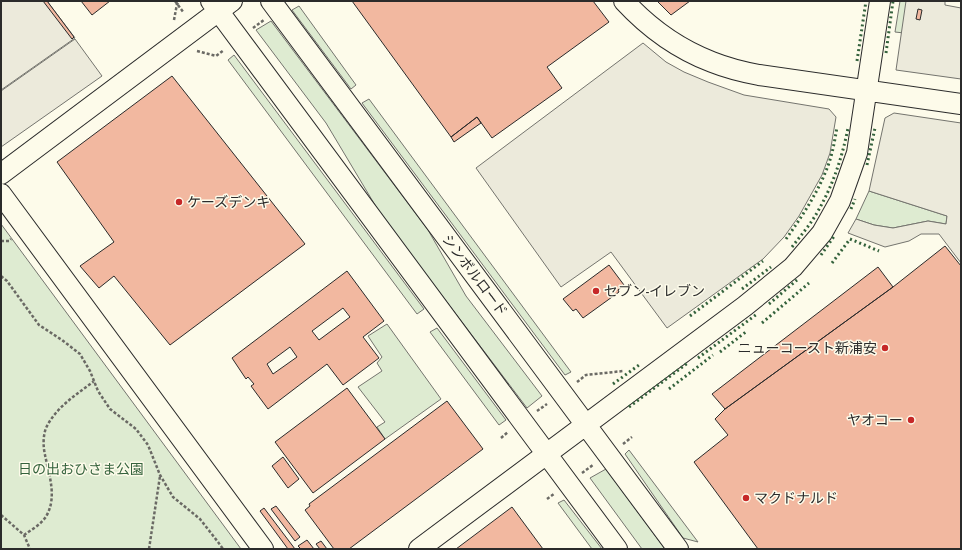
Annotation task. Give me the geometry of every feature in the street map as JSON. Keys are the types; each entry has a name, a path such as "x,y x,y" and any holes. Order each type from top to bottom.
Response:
{"street":[{"path":"624,1 638,16 671,41 691,53 712,62 759,76 961,104"},
{"path":"419,549 547,455 774,284 793,267 822,233 840,201 857,154 880,1"},
{"path":"1,174 220,4 239,39 617,549"},
{"name":"シンボルロード","path":"274,5 678,549"},
{"path":"1,194 263,549"}],"path":[{"path":"177,4 180,1"},
{"path":"193,49 216,56 239,39 274,5"},
{"path":"1,241 9,241 15,237"},
{"path":"1,276 39,325 80,354 98,391 110,409 136,430 148,445 160,475 173,497 200,519 223,549"},
{"path":"501,438 586,375 622,372 628,368"},
{"path":"24,535 45,518 51,504 52,490 43,446 46,429 54,415 64,404 94,381"},
{"path":"546,499 632,437"},
{"path":"149,549 160,475"},
{"path":"1,515 24,535 30,549"}],"green space":[{"path":"900,1 908,1 904,33 895,32"},
{"path":"299,6 356,85 351,89 292,10"},
{"path":"271,21 428,230 466,296 542,396 527,408 381,215 326,123 256,30"},
{"path":"234,55 424,309 417,314 228,60"},
{"path":"369,99 571,372 565,375 362,103"},
{"path":"869,191 947,216 946,224 928,221 893,228 874,225 856,219"},
{"name":"日の出おひさま公園","path":"1,224 241,549 1,549"},
{"path":"387,324 441,399 385,439 377,427 385,422 358,387 382,371 377,363 382,357 368,336"},
{"path":"437,328 506,420 499,425 430,332"},
{"path":"629,450 698,542 683,538 625,454"},
{"path":"606,469 665,549 642,549 590,478"},
{"path":"564,500 602,549 592,549 558,503"}],"shaded area":[{"path":"1,1 47,1 75,38 1,90"},
{"path":"906,1 945,1 945,5 961,8 961,79 896,70"},
{"path":"75,39 102,76 1,147 1,91"},
{"path":"643,43 666,62 684,72 708,82 744,95 829,109 836,117 830,153 822,175 799,216 784,237 763,259 667,328 611,252 561,287 476,168"},
{"path":"894,113 961,123 961,263 939,234 921,234 909,241 885,247 848,233 856,219 874,225 893,228 928,221 946,224 947,216 869,191 885,118"}],"building":[{"path":"43,1 47,1 74,37 72,39"},
{"path":"81,1 110,1 92,15"},
{"path":"352,1 593,1 609,22 547,67 562,88 492,138 477,117 451,137"},
{"path":"657,1 690,1 671,15"},
{"path":"918,9 922,10 920,20 916,19"},
{"name":"ケーズデンキ","path":"172,76 305,244 170,345 114,276 99,288 80,266 114,242 57,162"},
{"path":"477,117 481,123 454,142 451,137"},
{"name":"ニューコースト新浦安","path":"945,246 961,266 961,549 758,549 694,462 728,435 715,419 725,409 893,287"},
{"name":"セブン-イレブン","path":"609,265 624,285 618,290 619,292 583,318 576,309 573,311 563,299"},
{"path":"878,267 893,287 725,409 712,394"},
{"path":"347,271 384,321 363,337 379,358 343,385 327,364 268,409 251,386 254,384 248,377 246,379 232,358","holes":["343,308 350,317 319,340 312,331","290,347 297,357 273,374 267,364"]},
{"path":"347,388 385,439 313,493 275,442"},
{"path":"447,401 483,449 349,549 334,549 305,510 310,506 309,504"},
{"path":"283,457 299,479 288,488 272,466"},
{"path":"276,506 300,537 295,541 271,509"},
{"path":"512,507 543,549 456,549"},
{"path":"264,508 295,549 288,549 260,511"},
{"path":"307,540 314,549 301,549 298,546"},
{"path":"321,541 327,549 320,549 316,544"}],"hedge":[{"path":"857,61 866,1"},
{"path":"886,53 893,1"},
{"path":"786,239 804,212 825,173 834,145 837,127"},
{"path":"792,247 818,211 833,181 840,161 848,128"},
{"path":"867,165 875,128"},
{"path":"851,209 855,199"},
{"path":"821,255 835,235"},
{"path":"832,263 850,239 879,251"},
{"path":"690,316 763,261"},
{"path":"742,289 771,267"},
{"path":"769,304 797,280"},
{"path":"762,323 809,283"},
{"path":"698,358 757,314"},
{"path":"720,352 747,331"},
{"path":"669,389 713,355"},
{"path":"629,407 689,362"},
{"path":"613,384 639,365"}],"place":[{"name":"ケーズデンキ","path":"179,202"},
{"name":"セブン-イレブン","path":"596,291"},
{"name":"ニューコースト新浦安","path":"885,348"},
{"name":"ヤオコー","path":"911,420"},
{"name":"マクドナルド","path":"746,498"}]}
